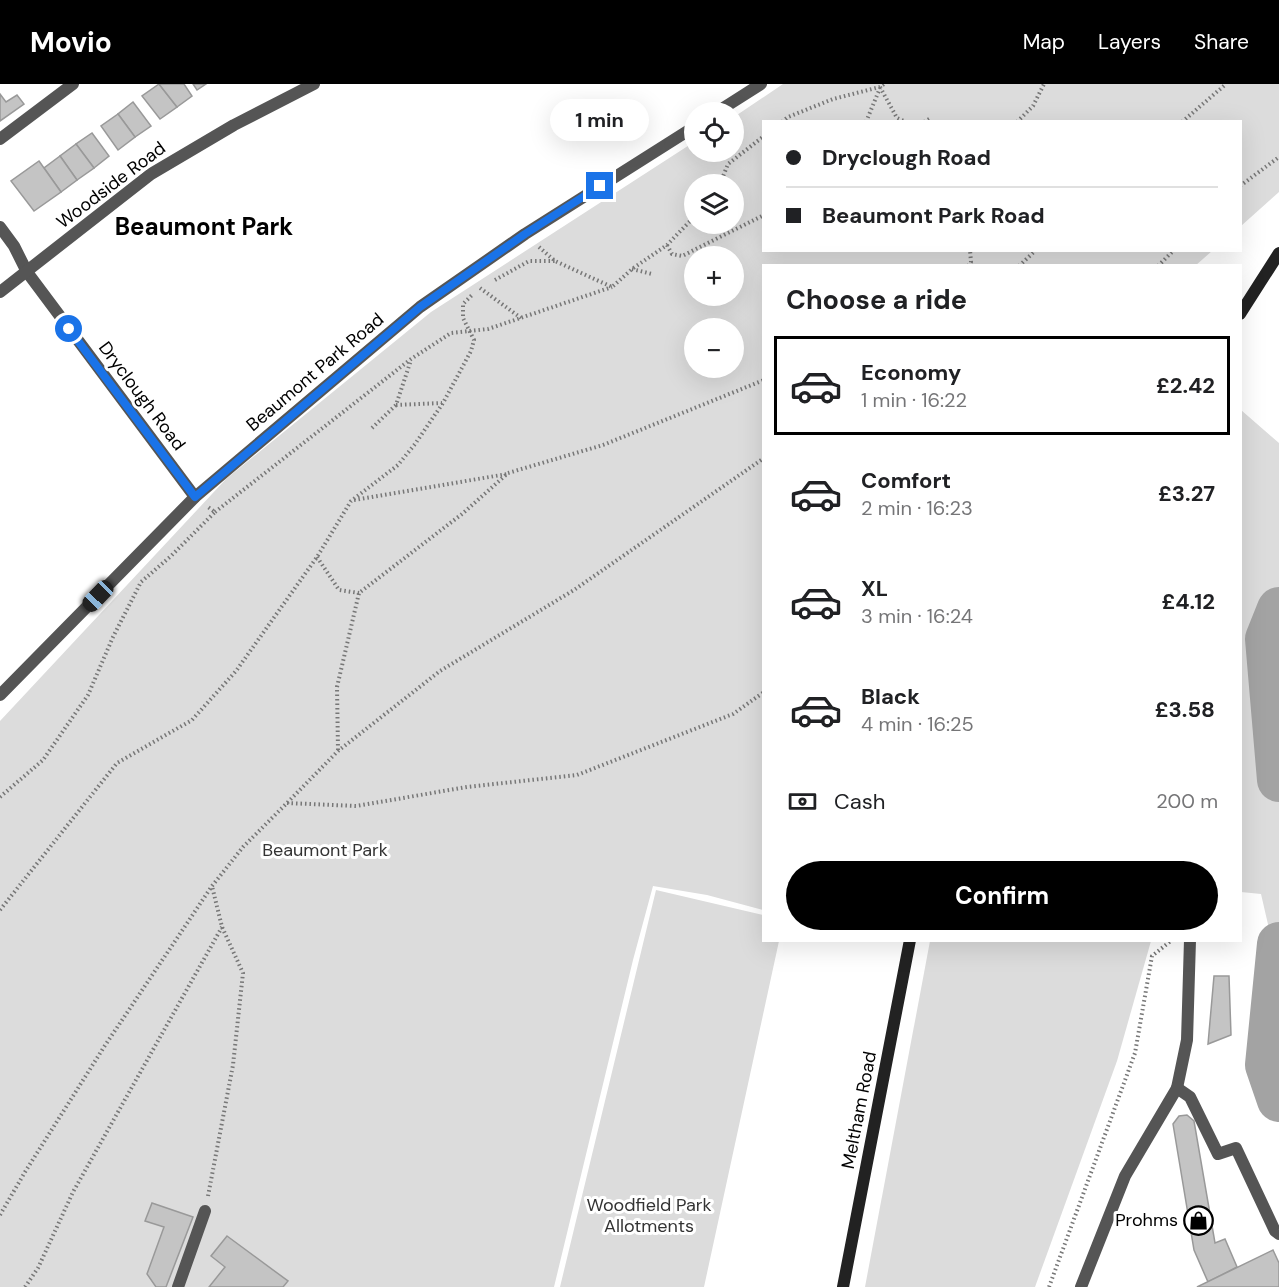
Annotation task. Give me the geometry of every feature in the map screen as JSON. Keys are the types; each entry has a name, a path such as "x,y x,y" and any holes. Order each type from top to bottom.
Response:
{"main road":[{"path":"1242,311 1279,254"},
{"name":"Meltham Road","path":"843,1287 910,942"}],"street":[{"path":"0,139 73,84"},
{"name":"Woodside Road","path":"0,292 151,174 234,124 314,84"},
{"path":"733,102 761,84"},
{"name":"Beaumont Park Road","path":"0,695 195,497 420,307 525,234 684,133"},
{"name":"Dryclough Road","path":"0,227 14,246 27,272 195,497"},
{"path":"1081,1287 1125,1176 1177,1088 1187,1040 1190,942"},
{"path":"1177,1088 1190,1097 1218,1154 1236,1148 1275,1231 1279,1234"},
{"path":"178,1287 206,1211"}],"path":[{"path":"1019,120 1033,106 1044,84"},
{"path":"1184,120 1226,84"},
{"path":"784,120 834,99 882,86"},
{"path":"867,120 882,86"},
{"path":"882,86 897,118 902,120"},
{"path":"928,120 931,118"},
{"path":"724,174 728,164 762,138"},
{"path":"1242,185 1279,157"},
{"path":"667,244 672,254 682,256 762,216"},
{"path":"0,798 43,760 88,695 113,637 141,582 215,512 411,359 451,333 488,329 612,287 632,269 667,244 684,227"},
{"path":"525,234 555,261 612,287"},
{"path":"1021,264 1034,252"},
{"path":"1160,264 1172,252"},
{"path":"0,910 117,763 192,720 236,671 317,557 351,501 398,465 442,403 471,351 474,340 463,318 463,304 480,288 529,261 555,261"},
{"path":"632,269 652,274"},
{"path":"480,288 521,318"},
{"path":"372,428 396,405 411,359"},
{"path":"351,501 508,473 603,445 762,381"},
{"path":"396,405 442,403"},
{"path":"0,1215 104,1047 212,886 243,847 286,802 339,751 440,671 574,590 762,459"},
{"path":"339,751 337,687 359,593 462,514 508,473"},
{"path":"195,497 215,512"},
{"path":"317,557 339,590 359,593"},
{"path":"286,802 356,807 467,787 577,775 733,714 762,693"},
{"path":"206,1211 233,1065 243,973 222,927 212,886"},
{"path":"25,1287 38,1268 73,1192 222,927"},
{"path":"1049,1287 1135,1053 1152,956 1170,942"}],"green space":[{"name":"Beaumont Park","path":"783,84 1279,84 1279,192 1242,225 1242,120 762,120 762,252 1211,252 1197,264 762,264 762,910 707,895 653,886 554,1287 0,1287 0,721 226,479 431,312 684,148 684,162 744,162 744,110"},
{"path":"1242,411 1279,443 1279,972 1261,894 1242,892"},
{"name":"Woodfield Park Allotments","path":"656,890 762,915 762,942 779,942 704,1287 560,1287"},
{"path":"930,942 1151,942 1117,1061 1035,1287 865,1287"}],"building":[{"path":"159,84 177,107 160,119 142,96"},
{"path":"159,84 184,84 192,96 177,107"},
{"path":"193,84 206,84 197,90"},
{"path":"0,94 6,102 17,95 24,104 0,121"},
{"path":"133,102 151,126 135,137 118,114"},
{"path":"118,114 135,137 118,150 101,126"},
{"path":"92,133 109,156 94,168 76,144"},
{"path":"76,144 94,168 77,180 60,156"},
{"path":"60,156 77,180 61,192 44,168"},
{"path":"39,161 61,192 34,211 11,181"},
{"path":"1214,976 1229,976 1231,1035 1208,1044"},
{"path":"1187,1115 1194,1121 1215,1243 1225,1239 1237,1267 1208,1282 1194,1250 1173,1124 1179,1116"},
{"path":"152,1203 193,1217 166,1287 156,1287 147,1274 164,1227 145,1221"},
{"path":"227,1236 288,1281 283,1287 209,1287 225,1267 211,1256"},
{"path":"1273,1250 1279,1263 1279,1287 1197,1287"}],"waterway":[{"path":"1279,609 1267,639 1279,780"},
{"path":"1279,944 1267,1065 1279,1100"}],"place":[{"name":"Prohms","path":"1199,1220"}],"district":[{"name":"Beaumont Park","path":"204,226"}],"route":[{"path":"69,329 195,497 420,307 525,234 600,186"}]}
